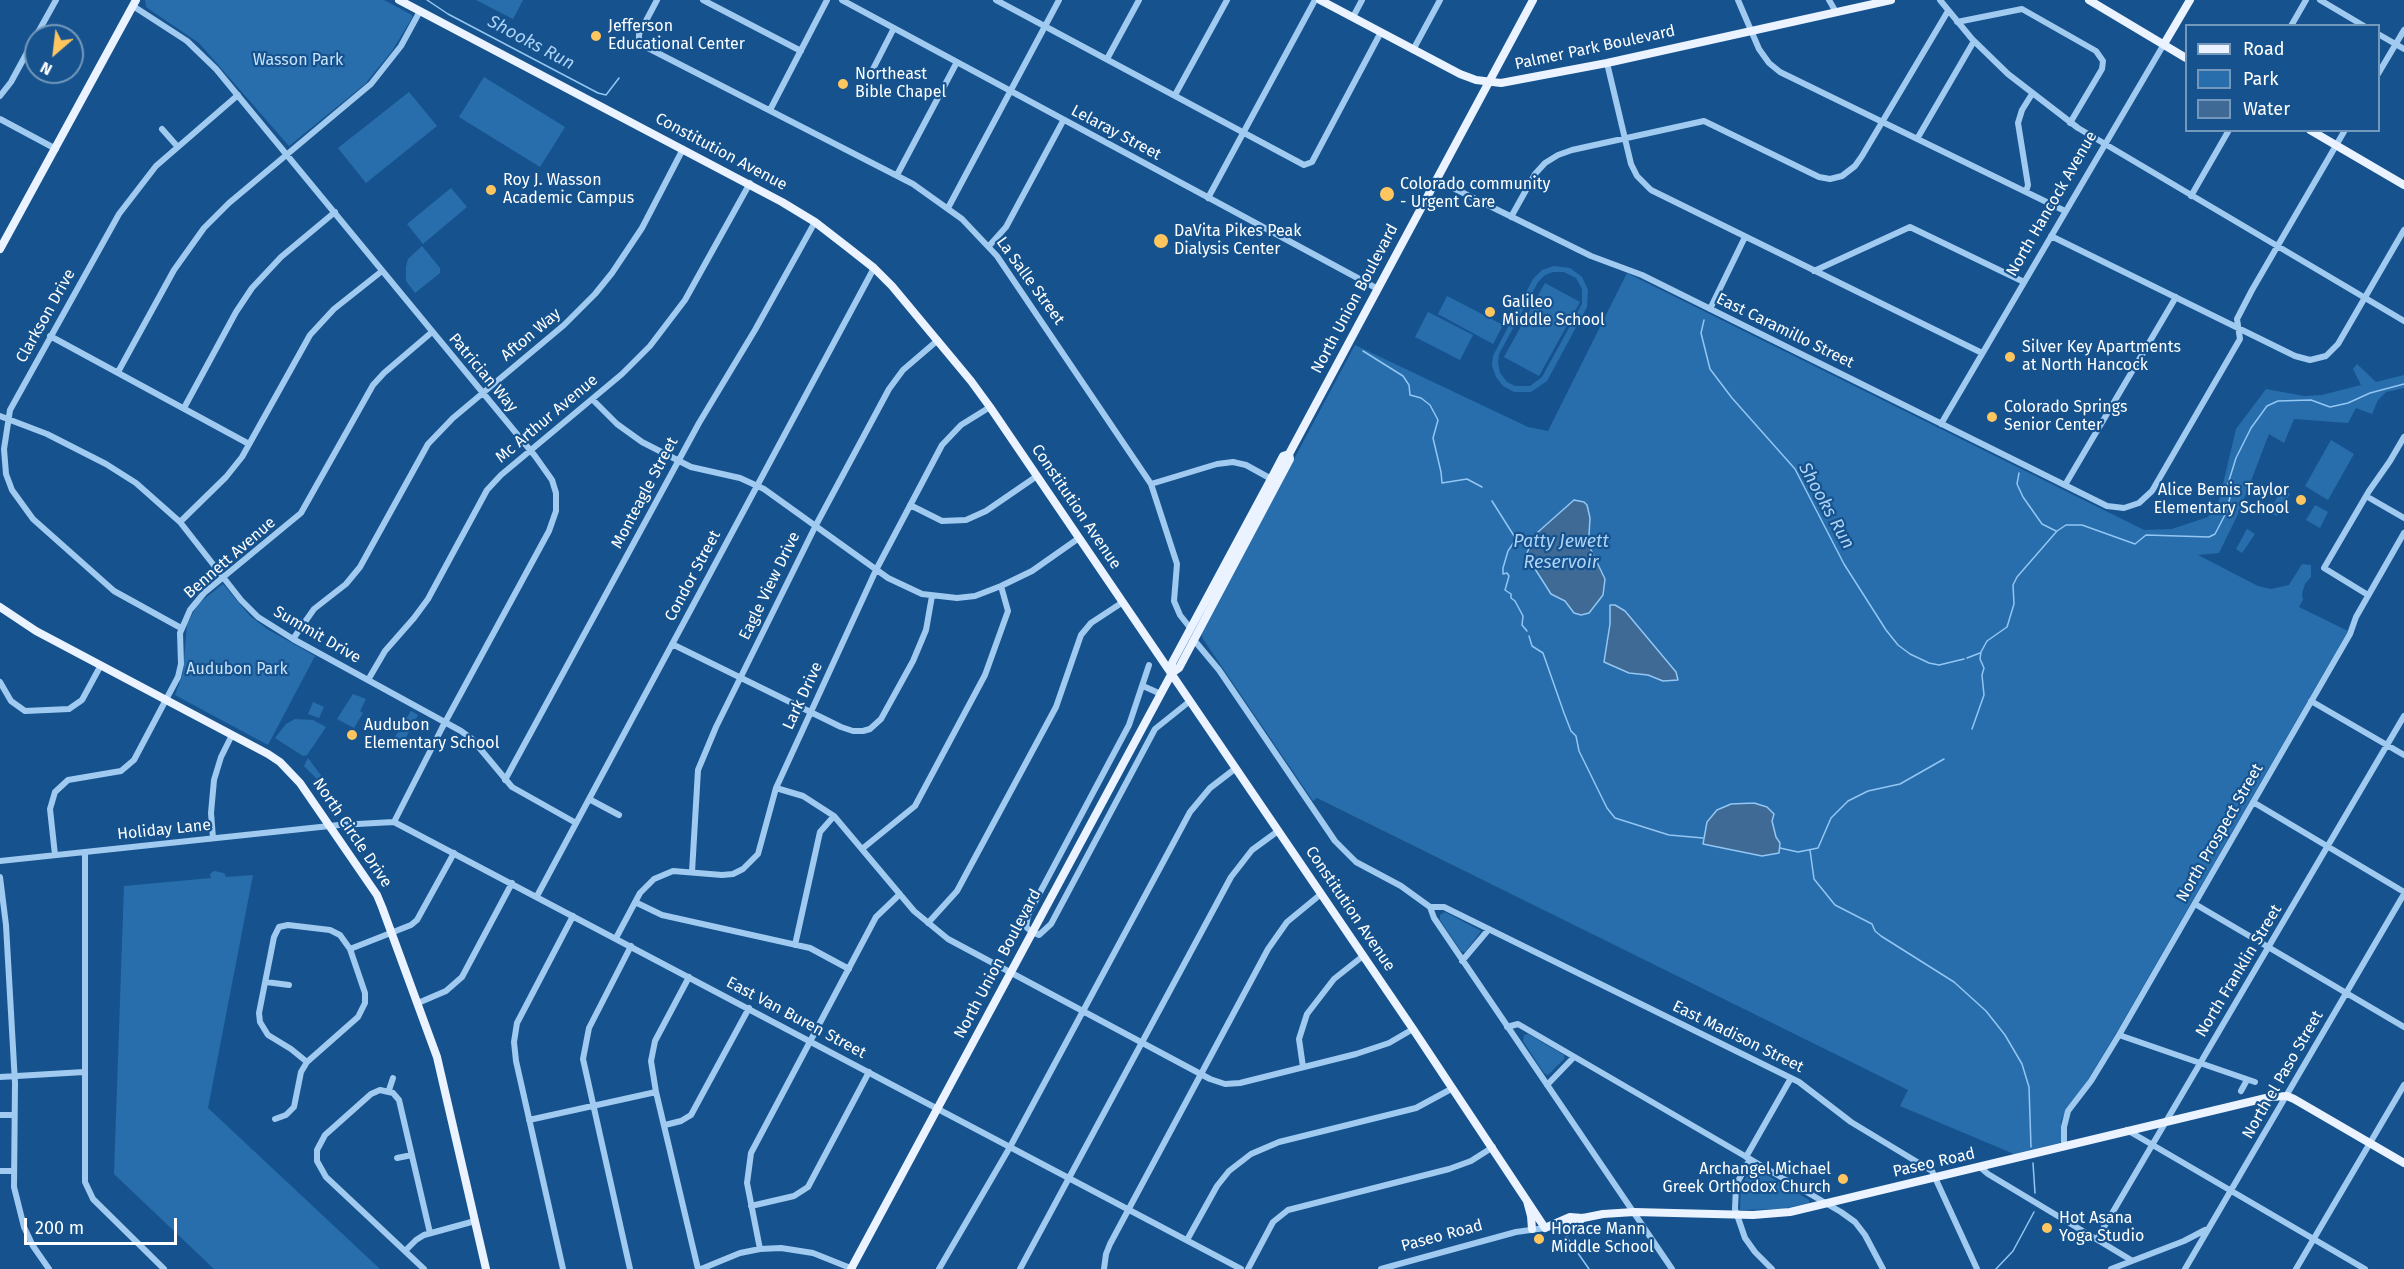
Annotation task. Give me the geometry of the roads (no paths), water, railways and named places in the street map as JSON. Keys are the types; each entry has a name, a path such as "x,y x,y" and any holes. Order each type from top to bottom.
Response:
{"main road":[{"name":"Constitution Avenue","path":"399,0 750,183 815,222 874,268 938,340 990,406 1526,1195 1545,1228"},
{"name":"Palmer Park Boulevard","path":"1320,0 1460,74 1489,83 1506,82 1607,63 1891,0"},
{"name":"North Union Boulevard","path":"852,1269 1172,673 1179,668 1194,640 1274,481 1283,456 1289,454 1533,0"},
{"path":"2089,0 2185,57"},
{"name":"North Hancock Avenue","path":"2164,44 2190,0"},
{"path":"0,249 135,3"},
{"path":"2313,132 2404,185"},
{"name":"North Union Boulevard","path":"1172,673 1172,663 1274,481"},
{"name":"North Circle Drive","path":"0,608 28,626 268,754 290,771 377,895 392,932 437,1057 486,1269"},
{"path":"2287,1096 2404,1163"},
{"name":"Paseo Road","path":"1545,1228 1570,1217 1584,1218 1634,1212 1781,1214 1936,1179 2166,1120 2270,1097 2287,1096"},
{"path":"1526,1195 1532,1216 1532,1229"},
{"path":"1532,1205 1552,1219 1570,1217"},
{"name":"Paseo Road","path":"1545,1228 1577,1223 1584,1218"}],"street":[{"path":"43,24 56,0"},
{"name":"La Salle Street","path":"657,0 639,40 642,45 897,175 962,219 1003,262 1151,484 1177,564 1174,602 1180,615 1191,629"},
{"path":"703,0 801,51"},
{"path":"770,110 827,0"},
{"name":"Lelaray Street","path":"842,0 1378,289"},
{"path":"996,0 1307,165 1312,162 1381,32"},
{"path":"948,208 1059,0"},
{"path":"1107,59 1139,0"},
{"path":"1175,96 1227,0"},
{"path":"1208,198 1315,0"},
{"path":"1353,17 1362,0"},
{"path":"1413,50 1440,0"},
{"path":"1738,0 1764,57 1780,72 2065,211"},
{"path":"1829,0 1836,12"},
{"path":"1940,0 1974,41 2032,94 2070,123 2404,321"},
{"path":"2292,24 2306,0"},
{"path":"2320,0 2361,24"},
{"name":"Patrician Way","path":"135,3 187,41 216,69 531,451 552,480 557,502 554,520 445,721 394,822"},
{"path":"1957,22 2022,9 2099,53 2103,62 2102,69 2070,123"},
{"path":"118,372 174,270 195,240 229,203 371,84 401,46 420,11"},
{"path":"1511,218 1535,174 1545,164 1565,152 1704,122 1815,175 1830,179 1842,176 1855,166 1948,11"},
{"path":"873,69 894,28"},
{"path":"2380,72 2404,30"},
{"path":"2380,35 2404,49"},
{"path":"1917,139 1974,41"},
{"name":"North Hancock Avenue","path":"1941,424 2164,44"},
{"path":"0,96 11,82 24,58"},
{"path":"897,175 957,62"},
{"path":"1607,63 1633,170 1651,190 1982,353"},
{"path":"2026,192 2028,185 2018,123 2022,110 2032,94"},
{"name":"Clarkson Drive","path":"181,628 126,598 104,583 25,510 12,490 6,474 4,449 10,410 118,214 141,183 177,146 238,95"},
{"path":"0,119 56,149"},
{"path":"989,246 1006,227 1063,121"},
{"path":"162,129 177,146"},
{"path":"2191,196 2228,132"},
{"path":"2240,329 2237,319 2344,132"},
{"name":"Afton Way","path":"293,639 314,609 346,584 360,567 428,444 453,418 564,326 600,287 634,240 683,149"},
{"name":"East Caramillo Street","path":"1437,180 1591,256 1633,271 2108,506 2119,508 2139,503 2152,491 2240,339 2240,329"},
{"name":"Mc Arthur Avenue","path":"368,680 385,651 428,599 487,490 501,475 592,400 640,356 672,318 697,279 750,183"},
{"path":"184,408 236,312 252,288 281,257 335,212"},
{"name":"Monteagle Street","path":"505,780 678,461 815,222"},
{"path":"1814,271 1910,227 2024,282"},
{"path":"2051,236 2295,356 2316,359 2326,356 2334,348 2404,230"},
{"path":"1710,309 1745,237"},
{"name":"Condor Street","path":"537,896 874,268"},
{"path":"180,522 226,477 249,444 310,335 334,309 382,271"},
{"path":"2065,485 2176,297"},
{"name":"Bennett Avenue","path":"55,855 50,809 55,792 68,780 116,772 130,765 167,700 180,672 181,628 198,599 301,513 373,385 432,332"},
{"path":"50,336 249,444"},
{"name":"Eagle View Drive","path":"692,872 698,770 716,727 816,525 895,380 903,370 938,340"},
{"path":"592,400 630,434 678,461 696,469 740,478 757,486 816,525 876,570 910,590 932,596 957,598 972,596 1001,586 1032,571 1079,538"},
{"name":"Lark Drive","path":"616,938 647,884 663,874 673,871 725,875 743,869 751,862 763,841 776,788 809,712 876,570 936,455 951,434 990,406"},
{"name":"Summit Drive","path":"0,416 47,434 123,474 150,494 180,522 254,614 293,639 445,721 471,739 505,780 520,793 576,823"},
{"path":"2368,595 2324,568 2404,437"},
{"path":"1151,484 1224,462 1239,462 1274,481"},
{"path":"910,505 942,521 966,520 986,511 1037,476"},
{"path":"2366,496 2404,518"},
{"name":"North Prospect Street","path":"2064,1145 2064,1126 2068,1111 2091,1081 2119,1035 2350,634 2356,617 2404,533"},
{"path":"862,849 915,806 985,675 1008,610 1001,586"},
{"path":"672,644 809,712 853,731 870,729 877,724 886,711 918,651 926,630 932,596"},
{"path":"928,923 957,891 1050,717 1082,635 1091,623 1123,602"},
{"name":"East Madison Street","path":"1194,640 1220,670 1341,848 1356,862 1410,892 1430,907 1444,907 1791,1078 1851,1122 1928,1168 1936,1179 1977,1269"},
{"path":"0,682 11,701 25,711 69,709 82,700 101,665"},
{"path":"1149,665 1129,725 1026,919 1026,927 1032,932 1039,935 1047,929 1155,729 1190,701"},
{"path":"1143,686 1161,694"},
{"path":"2311,701 2404,756"},
{"name":"North Franklin Street","path":"2097,1239 2404,716"},
{"path":"213,838 211,804 214,780 221,757 232,735"},
{"path":"939,1269 1010,1147 1190,812 1210,788 1236,768"},
{"path":"776,788 803,796 834,816 900,894 928,923 948,939 1217,1082 1232,1084 1380,1048 1413,1029"},
{"path":"589,799 619,815"},
{"path":"2253,802 2404,893"},
{"path":"795,945 820,832 834,816"},
{"path":"330,826 394,822"},
{"name":"East Van Buren Street","path":"394,822 1241,1269"},
{"name":"Holiday Lane","path":"0,861 330,826"},
{"path":"1020,1269 1231,877 1246,857 1278,831"},
{"path":"1064,847 1086,859"},
{"path":"85,852 84,1175 87,1189 93,1199 164,1269"},
{"path":"350,950 411,925 422,914 454,853"},
{"path":"0,877 6,925 15,1075 14,1187 20,1216 29,1238 49,1269"},
{"path":"418,1003 446,992 462,977 512,884"},
{"name":"North el Paso Street","path":"2185,1269 2404,893"},
{"path":"760,1248 747,1183 751,1153 876,917 900,894"},
{"path":"1104,1269 1110,1244 1273,940 1295,914 1321,894"},
{"path":"635,903 662,915 810,948 849,969"},
{"path":"2195,904 2404,1027"},
{"path":"1430,907 1434,918 1462,961 1672,1269"},
{"path":"563,1269 514,1053 517,1023 573,916"},
{"path":"275,1119 286,1115 294,1107 301,1072 307,1062 358,1017 364,1008 365,993 350,950 340,935 330,930 278,924 259,1013 261,1026 268,1035 291,1048 307,1062"},
{"path":"1462,961 1489,929"},
{"path":"630,1269 583,1059 585,1038 594,1016 631,946"},
{"path":"1303,1067 1299,1039 1307,1014 1334,979 1363,956"},
{"path":"689,977 652,1051 651,1060 656,1092 699,1269 760,1248 788,1248 813,1253 852,1269"},
{"path":"266,982 288,986"},
{"path":"665,1125 681,1121 692,1115 748,1008"},
{"path":"1507,1027 1518,1024 1827,1203 1860,1228 1883,1269"},
{"path":"2119,1035 2255,1082"},
{"path":"1547,1085 1574,1057"},
{"path":"0,1077 84,1072"},
{"path":"751,1206 794,1196 808,1187 869,1072"},
{"path":"389,1090 393,1078"},
{"path":"1772,1269 1749,1245 1734,1205 1736,1185 1748,1158 1791,1078"},
{"path":"2241,1091 2247,1080"},
{"path":"2296,1269 2404,1085"},
{"path":"1187,1240 1217,1186 1229,1171 1251,1154 1279,1142 1416,1108 1453,1088"},
{"path":"424,1269 326,1177 316,1156 325,1135 371,1094 380,1090 389,1090 399,1100 430,1233"},
{"path":"529,1120 656,1092"},
{"path":"0,1115 15,1115"},
{"path":"2126,1130 2365,1269"},
{"path":"1248,1269 1274,1222 1288,1210 1449,1169 1471,1161 1493,1147"},
{"path":"397,1158 412,1155"},
{"path":"1981,1168 2132,1260"},
{"path":"0,1171 14,1171"},
{"path":"405,1251 416,1240 430,1233 475,1221"},
{"name":"Paseo Road","path":"1382,1269 1411,1259 1532,1229 1545,1228"},
{"path":"2111,1269 2184,1241 2208,1228"}],"water":[{"name":"Patty Jewett Reservoir","path":"1574,500 1587,505 1590,518 1591,550 1605,579 1603,595 1589,613 1581,615 1574,613 1565,601 1551,594 1527,553 1538,532"},
{"path":"1610,605 1615,605 1625,611 1676,672 1678,680 1663,681 1648,675 1629,673 1604,662 1610,624"},
{"path":"1754,803 1767,807 1774,814 1772,821 1780,843 1779,853 1762,856 1703,844 1707,822 1717,810 1731,804"}],"waterway":[{"name":"Shooks Run","path":"427,0 448,14 598,93 606,95 619,78"},
{"name":"Shooks Run","path":"1704,320 1701,333 1710,369 1732,398 1795,469 1844,564 1886,630 1898,645 1929,663 1939,665 1964,659"},
{"name":"Shooks Run","path":"1363,351 1403,376 1409,385 1410,395 1421,398 1430,405 1438,420 1433,438 1442,483 1467,479 1482,487"},
{"name":"Shooks Run","path":"1972,729 1984,695 1982,675 1984,668 1980,659 1981,652 1987,641 2007,627 2014,604 2013,585 2017,577 2057,531 2066,525 2082,525 2135,544 2146,535 2209,537 2215,534 2227,511 2230,497 2227,487 2236,458 2251,428 2267,406 2278,401 2311,400 2330,407 2404,384"},
{"name":"Shooks Run","path":"2019,473 2017,484 2023,497 2042,524 2056,531"},
{"name":"Shooks Run","path":"1492,501 1516,539 1508,551 1503,574 1507,573 1509,576 1505,590 1515,601 1523,616 1522,625 1527,631"},
{"name":"Shooks Run","path":"1529,636 1532,646 1543,653 1571,731 1576,736 1579,751 1607,808 1615,818 1669,835 1703,838"},
{"name":"Shooks Run","path":"1967,658 1980,653"},
{"name":"Shooks Run","path":"1780,848 1798,852 1818,848 1831,818 1848,801 1868,791 1900,784 1944,759"},
{"name":"Shooks Run","path":"1810,850 1814,879 1835,905 1872,924 1881,936 1954,982 1986,1011 2005,1035 2022,1064 2029,1087 2031,1147"},
{"name":"Shooks Run","path":"2033,1163 2035,1193"},
{"name":"Shooks Run","path":"1996,1269 2013,1251 2034,1212"},
{"path":"1566,1236 1589,1269"}],"place":[{"name":"Jefferson Educational Center","path":"596,36"},
{"name":"Northeast Bible Chapel","path":"843,84"},
{"name":"Roy J. Wasson Academic Campus","path":"491,190"},
{"name":"Colorado community - Urgent Care","path":"1387,194"},
{"name":"DaVita Pikes Peak Dialysis Center","path":"1161,241"},
{"name":"Galileo Middle School","path":"1490,312"},
{"name":"Silver Key Apartments at North Hancock","path":"2010,357"},
{"name":"Colorado Springs Senior Center","path":"1992,417"},
{"name":"Alice Bemis Taylor Elementary School","path":"2301,500"},
{"name":"Audubon Elementary School","path":"352,735"},
{"name":"Archangel Michael Greek Orthodox Church","path":"1843,1179"},
{"name":"Hot Asana Yoga Studio","path":"2047,1228"},
{"name":"Horace Mann Middle School","path":"1539,1239"}],"park label":[{"name":"Wasson Park","path":"298,61"},
{"name":"Audubon Park","path":"237,670"}]}
